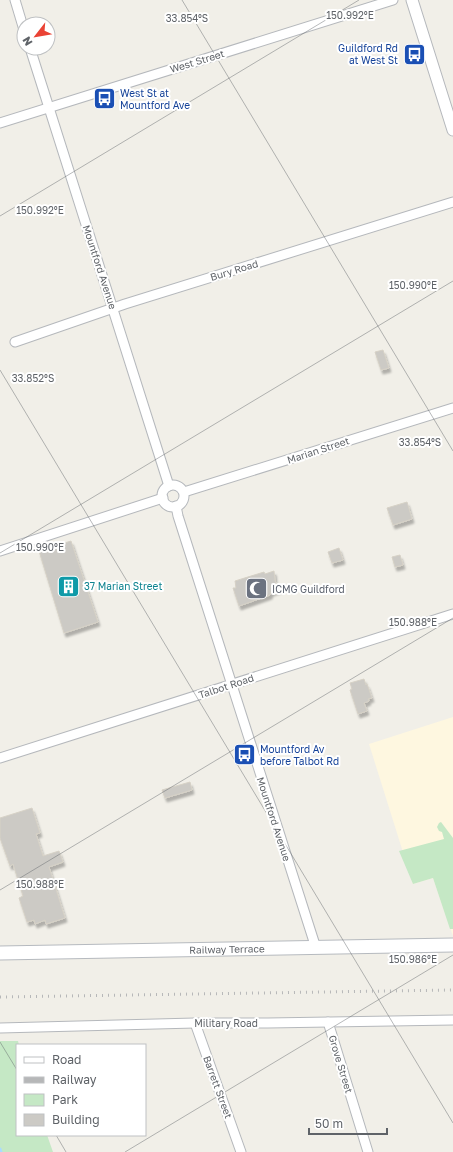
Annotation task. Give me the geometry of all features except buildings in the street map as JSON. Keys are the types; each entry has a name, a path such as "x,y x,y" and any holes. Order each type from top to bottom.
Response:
{"main road":[{"name":"Railway Terrace","path":"1,950 316,948 453,945"}],"street":[{"path":"15,0 20,16"},
{"name":"West Street","path":"0,123 393,0"},
{"path":"412,0 453,130"},
{"name":"Mountford Avenue","path":"32,56 169,486"},
{"name":"Bury Road","path":"16,342 113,308 453,202"},
{"name":"Marian Street","path":"184,492 453,408"},
{"path":"176,485 184,492 182,502 173,507 166,504 163,498 164,489 169,486 176,485"},
{"path":"0,551 163,498"},
{"name":"Mountford Avenue","path":"176,506 231,684 316,948"},
{"name":"Talbot Road","path":"0,758 453,614"},
{"name":"Military Road","path":"0,1028 195,1023 453,1020"},
{"name":"Grove Street","path":"328,1022 368,1152"},
{"name":"Barrett Street","path":"195,1023 241,1152"}],"shaded area":[{"path":"453,717 453,936 433,878 413,884 369,744"}],"green space":[{"path":"441,822 453,838 453,929 450,929 433,878 413,884 399,851 444,839 442,832 439,831 437,827"},
{"path":"0,1041 18,1041 19,1044 16,1044 16,1136 47,1136 53,1152 0,1152"}],"railway":[{"path":"0,997 453,990"}],"place":[{"name":"Guildford Rd at West St","path":"414,54"},
{"name":"West St at Mountford Ave","path":"105,99"},
{"name":"37 Marian Street","path":"68,586"},
{"name":"ICMG Guildford","path":"256,589"},
{"name":"Mountford Av before Talbot Rd","path":"244,755"}]}
